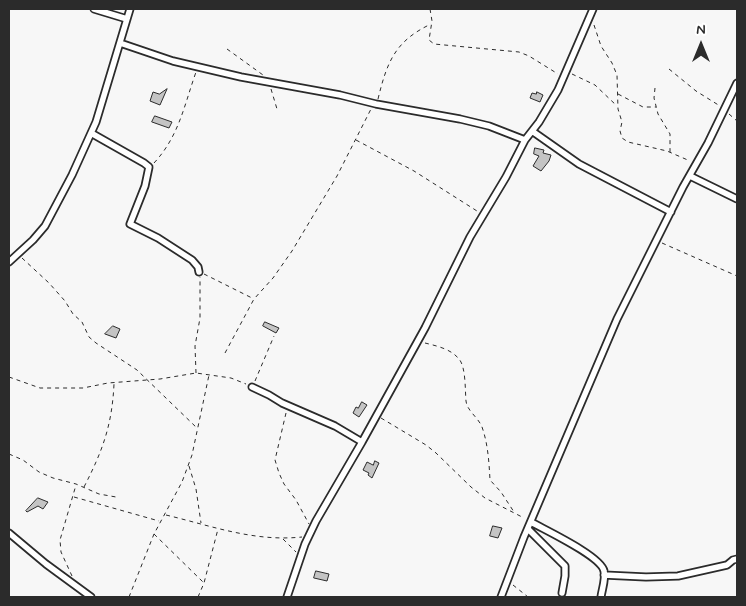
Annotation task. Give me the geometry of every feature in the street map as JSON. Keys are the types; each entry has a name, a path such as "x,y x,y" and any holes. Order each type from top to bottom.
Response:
{"street":[{"path":"94,9 127,19"},
{"path":"9,262 33,240 51,217 96,122 130,9"},
{"path":"287,597 312,528 417,341 462,252 525,140 548,106 565,75 594,9"},
{"path":"120,43 173,61 198,67 340,95 374,104 460,119 489,126 525,140"},
{"path":"502,597 528,529 617,319 725,110 737,83"},
{"path":"532,131 579,164 671,212"},
{"path":"91,133 144,163 149,168 145,186 130,224 158,238 192,260 198,267 199,272"},
{"path":"690,176 737,199"},
{"path":"252,387 269,394 288,406 335,426 362,442"},
{"path":"531,522 602,565 604,575 601,597"},
{"path":"528,529 565,566 566,576 562,593"},
{"path":"9,533 46,564 91,597"},
{"path":"604,575 678,576 727,565 737,559"}],"path":[{"path":"430,9 432,15 429,40 434,44 519,52 565,75 595,85 618,106"},
{"path":"590,18 601,46 617,75 618,112 622,122 620,135 624,141 670,153 697,163"},
{"path":"226,353 254,299 273,278 292,250 337,176 374,104 388,65 398,47 416,31 431,24"},
{"path":"227,49 259,72 269,82 277,109"},
{"path":"149,168 161,155 176,133 198,67"},
{"path":"669,69 737,121"},
{"path":"655,88 658,114 670,134 670,153"},
{"path":"618,94 645,108 656,107"},
{"path":"355,140 436,184 484,215"},
{"path":"657,240 737,276"},
{"path":"17,254 49,282 73,314 82,322 89,337 129,364 160,391 198,429"},
{"path":"196,373 195,346 200,318 199,272 254,299"},
{"path":"9,377 40,388 83,388 196,373 231,378 252,387 274,336"},
{"path":"417,341 444,348 462,363 467,404 482,427 490,462 490,480 501,492 514,512"},
{"path":"129,597 154,534 160,521 166,515 189,464 210,374"},
{"path":"84,488 103,448 111,419 114,383"},
{"path":"288,406 275,460 284,484 296,500 312,528"},
{"path":"376,416 431,449 485,498 531,522"},
{"path":"9,454 23,460 40,472 99,494 116,497"},
{"path":"189,464 196,489 201,524"},
{"path":"76,484 60,545 61,552 78,587"},
{"path":"73,496 160,521"},
{"path":"166,515 250,536 282,539 309,536"},
{"path":"198,597 204,583 218,529"},
{"path":"154,534 204,583"},
{"path":"282,539 295,549 300,561"},
{"path":"508,580 528,597"}],"building":[{"path":"167,89 160,105 150,101 153,92 159,94"},
{"path":"537,92 543,95 540,102 530,98 532,93 536,94"},
{"path":"155,116 172,122 169,128 152,122"},
{"path":"535,148 544,150 543,153 551,155 541,171 533,166 539,156 534,154"},
{"path":"265,322 279,328 276,333 263,326"},
{"path":"113,326 120,329 116,338 105,334"},
{"path":"362,402 367,405 359,417 353,413"},
{"path":"375,461 379,463 372,478 368,475 369,473 363,470 367,462 373,465"},
{"path":"38,498 48,502 43,509 38,506 27,512 26,511"},
{"path":"493,526 502,528 498,538 490,536"},
{"path":"316,571 329,574 327,581 314,578"}]}
